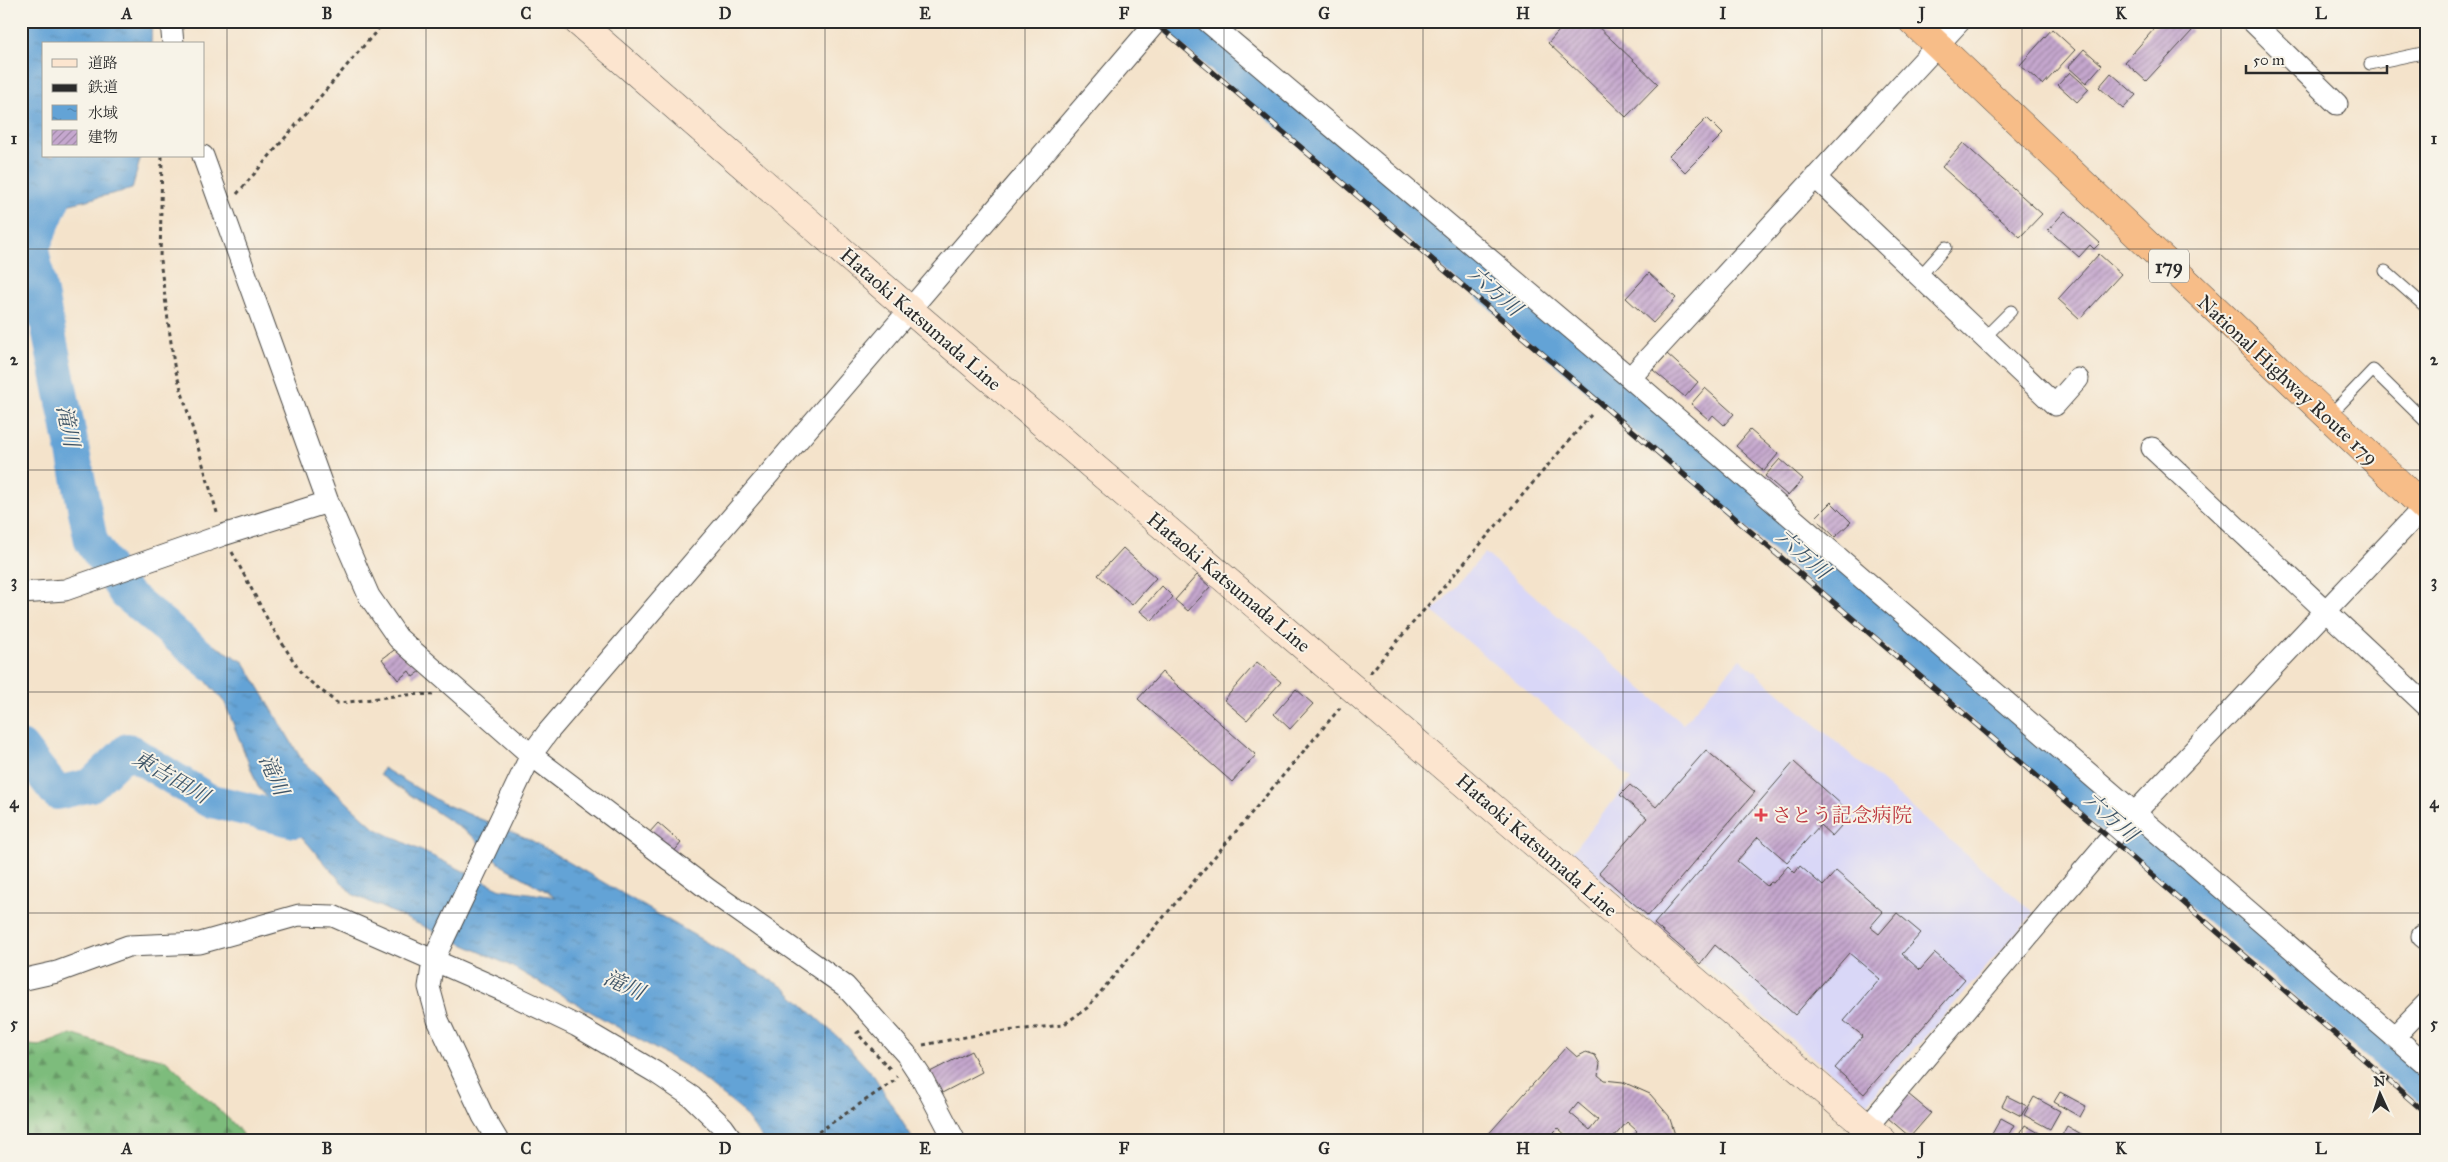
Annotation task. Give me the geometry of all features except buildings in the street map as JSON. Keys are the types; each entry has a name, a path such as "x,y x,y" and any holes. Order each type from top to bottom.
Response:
{"highway":[{"name":"National Highway Route 179","path":"1912,21 2328,418 2426,506"}],"main road":[{"name":"Hataoki Katsumada Line","path":"577,21 910,310 1356,689 1868,1136"}],"street":[{"path":"171,21 173,42"},
{"path":"498,1141 483,1116 438,1020 429,987 433,962 531,755 554,725 1157,21"},
{"path":"1207,21 1630,378 2427,1065"},
{"path":"1630,378 1960,21"},
{"path":"2252,21 2337,104"},
{"path":"204,158 328,502 368,596 398,638 531,755 709,890 845,986 906,1054 923,1080 955,1141"},
{"path":"1815,177 2055,405 2078,379"},
{"path":"2152,448 2427,706"},
{"path":"21,593 65,590 221,536 328,502"},
{"path":"1868,1136 2116,834 2426,506"},
{"path":"21,980 57,972 128,946 200,943 299,914 333,916 433,962 506,992 577,1026 656,1072 692,1097 723,1127 733,1141"},
{"path":"2394,1037 2427,1003"}],"lane":[{"path":"2370,64 2427,52"},
{"path":"1920,276 1946,247"},
{"path":"2385,271 2427,308"},
{"path":"1984,338 2011,311"},
{"path":"2328,418 2373,370 2427,423"}],"path":[{"path":"223,210 385,21"},
{"path":"162,158 160,260 174,365 221,536 270,624 303,676 337,703 371,701 412,693 448,696 456,691"},
{"path":"906,1054 917,1046 988,1033 1063,1025 1087,1008 1356,689 1591,415"},
{"path":"804,1141 894,1081"}],"shaded area":[{"name":"さとう記念病院","path":"1485,553 1683,724 1740,659 2034,913 1867,1103 1571,853 1631,779 1433,612"}],"green space":[{"path":"71,1034 118,1049 166,1060 236,1126 247,1141 21,1141 21,1044 39,1046"}],"water":[{"path":"25,21 152,21 151,42 42,42 42,158 140,158 132,189 21,216 21,108"},
{"path":"185,629 244,662 303,762 376,829 501,889 556,897 501,865 471,835 380,775 383,768 442,803 529,839 783,987 843,1042 874,1076 914,1141 764,1141 741,1110 689,1068 509,965 352,894 258,787 225,703 201,675 165,645"}],"waterway":[{"name":"六万川","path":"1179,21 2427,1087"},
{"name":"滝川","path":"71,158 32,249 91,541 125,593 213,666"},
{"name":"東吉田川","path":"21,747 57,793 91,785 128,750 208,800 295,821"}],"railway":[{"path":"1153,21 2107,836 2427,1114"}],"place":[{"name":"さとう記念病院","path":"1761,815"}]}
